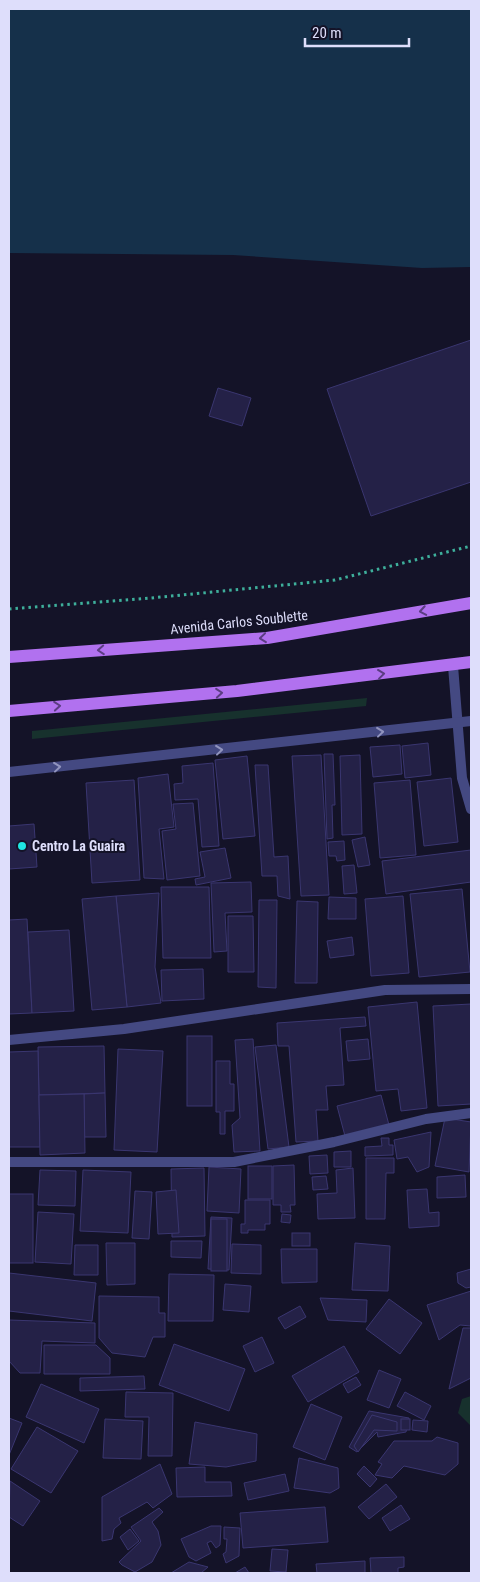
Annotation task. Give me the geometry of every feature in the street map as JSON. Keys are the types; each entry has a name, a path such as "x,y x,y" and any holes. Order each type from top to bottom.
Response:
{"main road":[{"name":"Avenida Carlos Soublette","path":"9,657 267,638 471,603"},
{"path":"9,711 237,691 453,666 471,662"}],"street":[{"path":"453,666 462,778 471,809"},
{"path":"9,772 471,721"},
{"path":"9,1040 124,1029 385,990 471,989"},
{"path":"9,1162 234,1162 334,1142 426,1119 471,1113"}],"path":[{"path":"9,608 151,598 335,580 471,546"}],"green space":[{"path":"367,698 366,706 32,739 32,731"},
{"path":"471,1396 471,1426 458,1413 462,1399"}],"water":[{"path":"9,9 471,9 471,267 422,268 233,255 9,253"}],"building":[{"path":"471,340 471,482 371,516 327,389"},
{"path":"218,388 251,398 242,426 209,416"},
{"path":"428,743 431,775 405,778 402,746"},
{"path":"400,745 402,774 373,777 370,747"},
{"path":"324,754 333,754 335,805 332,805 333,838 327,839"},
{"path":"321,755 329,895 301,896 292,756"},
{"path":"360,755 362,834 342,835 340,756"},
{"path":"247,756 255,836 223,839 215,760"},
{"path":"213,763 219,846 202,847 198,799 175,800 174,784 183,783 182,766"},
{"path":"255,765 268,765 274,857 288,856 290,899 278,896 277,876 262,876"},
{"path":"168,774 174,827 159,829 164,879 144,878 138,778"},
{"path":"451,778 458,842 424,846 417,782"},
{"path":"134,780 140,880 92,883 86,783"},
{"path":"410,780 416,855 380,858 374,783"},
{"path":"193,803 200,876 167,880 162,831 176,829 173,804"},
{"name":"Centro La Guaira","path":"34,824 37,867 9,869 9,826"},
{"path":"365,837 370,865 358,867 352,840"},
{"path":"344,841 345,860 337,861 336,856 329,856 328,842"},
{"path":"225,848 231,878 196,885 195,879 205,877 200,852"},
{"path":"471,850 471,882 386,894 382,861"},
{"path":"354,865 357,893 344,894 342,866"},
{"path":"251,882 252,912 225,913 227,951 214,952 211,883"},
{"path":"161,887 209,887 211,958 163,958"},
{"path":"462,889 470,972 419,977 410,894"},
{"path":"159,893 155,967 161,1003 127,1007 116,896"},
{"path":"116,896 127,1007 92,1010 82,899"},
{"path":"403,896 409,973 371,976 365,899"},
{"path":"329,897 356,898 356,919 328,919"},
{"path":"259,900 277,900 276,988 258,987"},
{"path":"297,901 318,902 317,983 295,983"},
{"path":"228,916 253,916 254,972 228,972"},
{"path":"27,919 32,1013 9,1014 9,920"},
{"path":"69,930 74,1011 32,1013 28,932"},
{"path":"352,937 354,955 330,958 327,941"},
{"path":"203,969 204,999 162,1001 161,970"},
{"path":"417,1002 427,1108 401,1111 398,1089 376,1091 368,1007"},
{"path":"471,1004 471,1104 438,1106 433,1006"},
{"path":"365,1017 366,1026 340,1028 344,1085 326,1086 328,1110 316,1110 318,1141 296,1142 289,1046 278,1046 277,1023"},
{"path":"187,1036 212,1036 212,1106 187,1106"},
{"path":"253,1039 260,1151 234,1152 232,1125 240,1118 235,1040"},
{"path":"368,1039 370,1059 348,1061 346,1041"},
{"path":"276,1045 289,1147 268,1149 255,1047"},
{"path":"104,1046 105,1093 39,1095 38,1047"},
{"path":"118,1049 163,1051 157,1152 114,1150"},
{"path":"38,1051 40,1147 9,1147 9,1052"},
{"path":"216,1061 230,1061 230,1084 234,1084 234,1111 225,1111 225,1134 220,1134 220,1112 216,1112"},
{"path":"105,1093 106,1137 84,1137 84,1094"},
{"path":"84,1094 85,1153 40,1155 39,1095"},
{"path":"381,1095 389,1125 345,1136 337,1106"},
{"path":"445,1118 471,1122 469,1172 435,1166"},
{"path":"431,1132 429,1167 417,1172 408,1157 397,1159 394,1140"},
{"path":"381,1138 389,1138 389,1145 393,1145 393,1155 365,1156 365,1147 382,1146"},
{"path":"351,1151 351,1167 334,1167 334,1152"},
{"path":"327,1155 328,1173 310,1174 309,1156"},
{"path":"366,1158 394,1158 394,1173 386,1173 385,1219 366,1219"},
{"path":"294,1165 295,1205 290,1205 291,1212 281,1212 281,1205 273,1205 273,1166"},
{"path":"248,1166 272,1166 272,1199 248,1199"},
{"path":"209,1167 241,1169 239,1213 207,1211"},
{"path":"204,1168 205,1236 172,1237 171,1169"},
{"path":"353,1168 355,1218 318,1219 317,1194 337,1193 336,1170"},
{"path":"40,1170 76,1171 75,1206 38,1205"},
{"path":"83,1170 131,1172 128,1233 80,1231"},
{"path":"465,1175 466,1197 437,1198 437,1177"},
{"path":"326,1176 328,1189 313,1190 312,1177"},
{"path":"427,1189 429,1213 439,1212 439,1226 409,1228 407,1190"},
{"path":"176,1190 179,1233 158,1234 156,1192"},
{"path":"135,1191 152,1192 149,1239 132,1238"},
{"path":"9,1194 33,1194 33,1263 9,1263"},
{"path":"245,1200 270,1200 270,1224 265,1224 265,1230 248,1230 248,1233 241,1233 241,1224 245,1224"},
{"path":"38,1212 74,1214 71,1264 35,1262"},
{"path":"282,1214 291,1215 290,1223 281,1222"},
{"path":"211,1217 232,1218 229,1270 208,1269"},
{"path":"211,1219 227,1219 227,1271 211,1271"},
{"path":"292,1233 310,1233 310,1246 292,1246"},
{"path":"171,1241 202,1241 201,1258 171,1257"},
{"path":"106,1243 135,1243 135,1284 107,1285"},
{"path":"355,1243 390,1246 388,1291 352,1290"},
{"path":"232,1244 261,1245 261,1274 231,1273"},
{"path":"75,1245 98,1245 98,1275 74,1275"},
{"path":"281,1249 317,1249 317,1282 282,1283"},
{"path":"471,1269 471,1287 466,1288 458,1283 457,1273"},
{"path":"9,1273 96,1283 92,1321 9,1311"},
{"path":"169,1274 214,1275 213,1321 168,1321"},
{"path":"225,1284 251,1286 249,1312 223,1310"},
{"path":"471,1291 471,1326 460,1325 439,1340 427,1305"},
{"path":"99,1296 159,1297 159,1313 165,1313 165,1337 153,1337 145,1357 112,1353 99,1338"},
{"path":"320,1298 367,1300 366,1322 328,1320"},
{"path":"389,1299 422,1323 400,1354 366,1329"},
{"path":"300,1306 306,1317 285,1329 278,1318"},
{"path":"9,1320 95,1323 95,1343 42,1341 40,1373 20,1373 9,1361"},
{"path":"463,1328 471,1328 471,1378 449,1389"},
{"path":"262,1337 274,1363 255,1372 243,1346"},
{"path":"174,1344 245,1369 229,1411 159,1385"},
{"path":"44,1345 96,1345 110,1358 110,1374 44,1374"},
{"path":"344,1346 359,1372 308,1402 292,1376"},
{"path":"379,1370 401,1379 389,1408 367,1400"},
{"path":"144,1376 145,1389 80,1391 80,1378"},
{"path":"356,1377 361,1385 348,1393 343,1384"},
{"path":"41,1384 99,1409 84,1443 26,1417"},
{"path":"126,1392 173,1393 172,1456 148,1456 149,1417 125,1417"},
{"path":"405,1392 431,1406 424,1420 397,1406"},
{"path":"311,1404 342,1417 325,1460 293,1447"},
{"path":"369,1411 409,1418 406,1432 378,1437 377,1432 357,1452 349,1447"},
{"path":"372,1415 397,1422 397,1431 374,1430 358,1452 354,1446"},
{"path":"9,1418 22,1423 9,1455"},
{"path":"105,1419 143,1421 141,1459 103,1458"},
{"path":"401,1419 410,1419 410,1430 401,1430"},
{"path":"413,1420 428,1421 427,1432 412,1430"},
{"path":"195,1422 257,1434 256,1461 226,1467 189,1464"},
{"path":"37,1427 78,1451 51,1493 11,1469"},
{"path":"437,1437 458,1443 458,1464 445,1475 404,1466 392,1478 375,1475 382,1464 378,1462 394,1441 432,1441"},
{"path":"299,1458 338,1468 339,1488 330,1493 294,1488"},
{"path":"160,1464 172,1494 153,1508 147,1502 119,1518 121,1523 114,1529 112,1539 102,1541 102,1497"},
{"path":"364,1466 377,1479 370,1487 357,1474"},
{"path":"205,1467 205,1482 231,1482 232,1496 177,1497 176,1468"},
{"path":"285,1474 289,1491 248,1500 244,1483"},
{"path":"10,1481 40,1501 23,1526 9,1517"},
{"path":"386,1484 397,1497 369,1519 358,1507"},
{"path":"401,1505 410,1519 390,1531 382,1518"},
{"path":"325,1507 328,1542 243,1548 240,1513"},
{"path":"159,1508 163,1512 152,1522 158,1531 161,1545 152,1562 135,1572 119,1562 141,1541 131,1527"},
{"path":"211,1526 221,1526 220,1545 216,1548 211,1541 207,1543 211,1553 196,1561 189,1557 181,1539"},
{"path":"224,1527 240,1528 239,1556 226,1563 223,1554 226,1552 227,1539 224,1539"},
{"path":"130,1529 139,1541 128,1550 120,1537"},
{"path":"272,1549 288,1550 286,1572 270,1571"},
{"path":"404,1557 404,1567 398,1568 398,1573 371,1573 370,1558"},
{"path":"365,1561 365,1573 317,1573 316,1564"},
{"path":"189,1562 208,1567 201,1573 171,1573"},
{"path":"245,1567 249,1573 235,1573"}],"place":[{"name":"Centro La Guaira","path":"22,846"}]}
